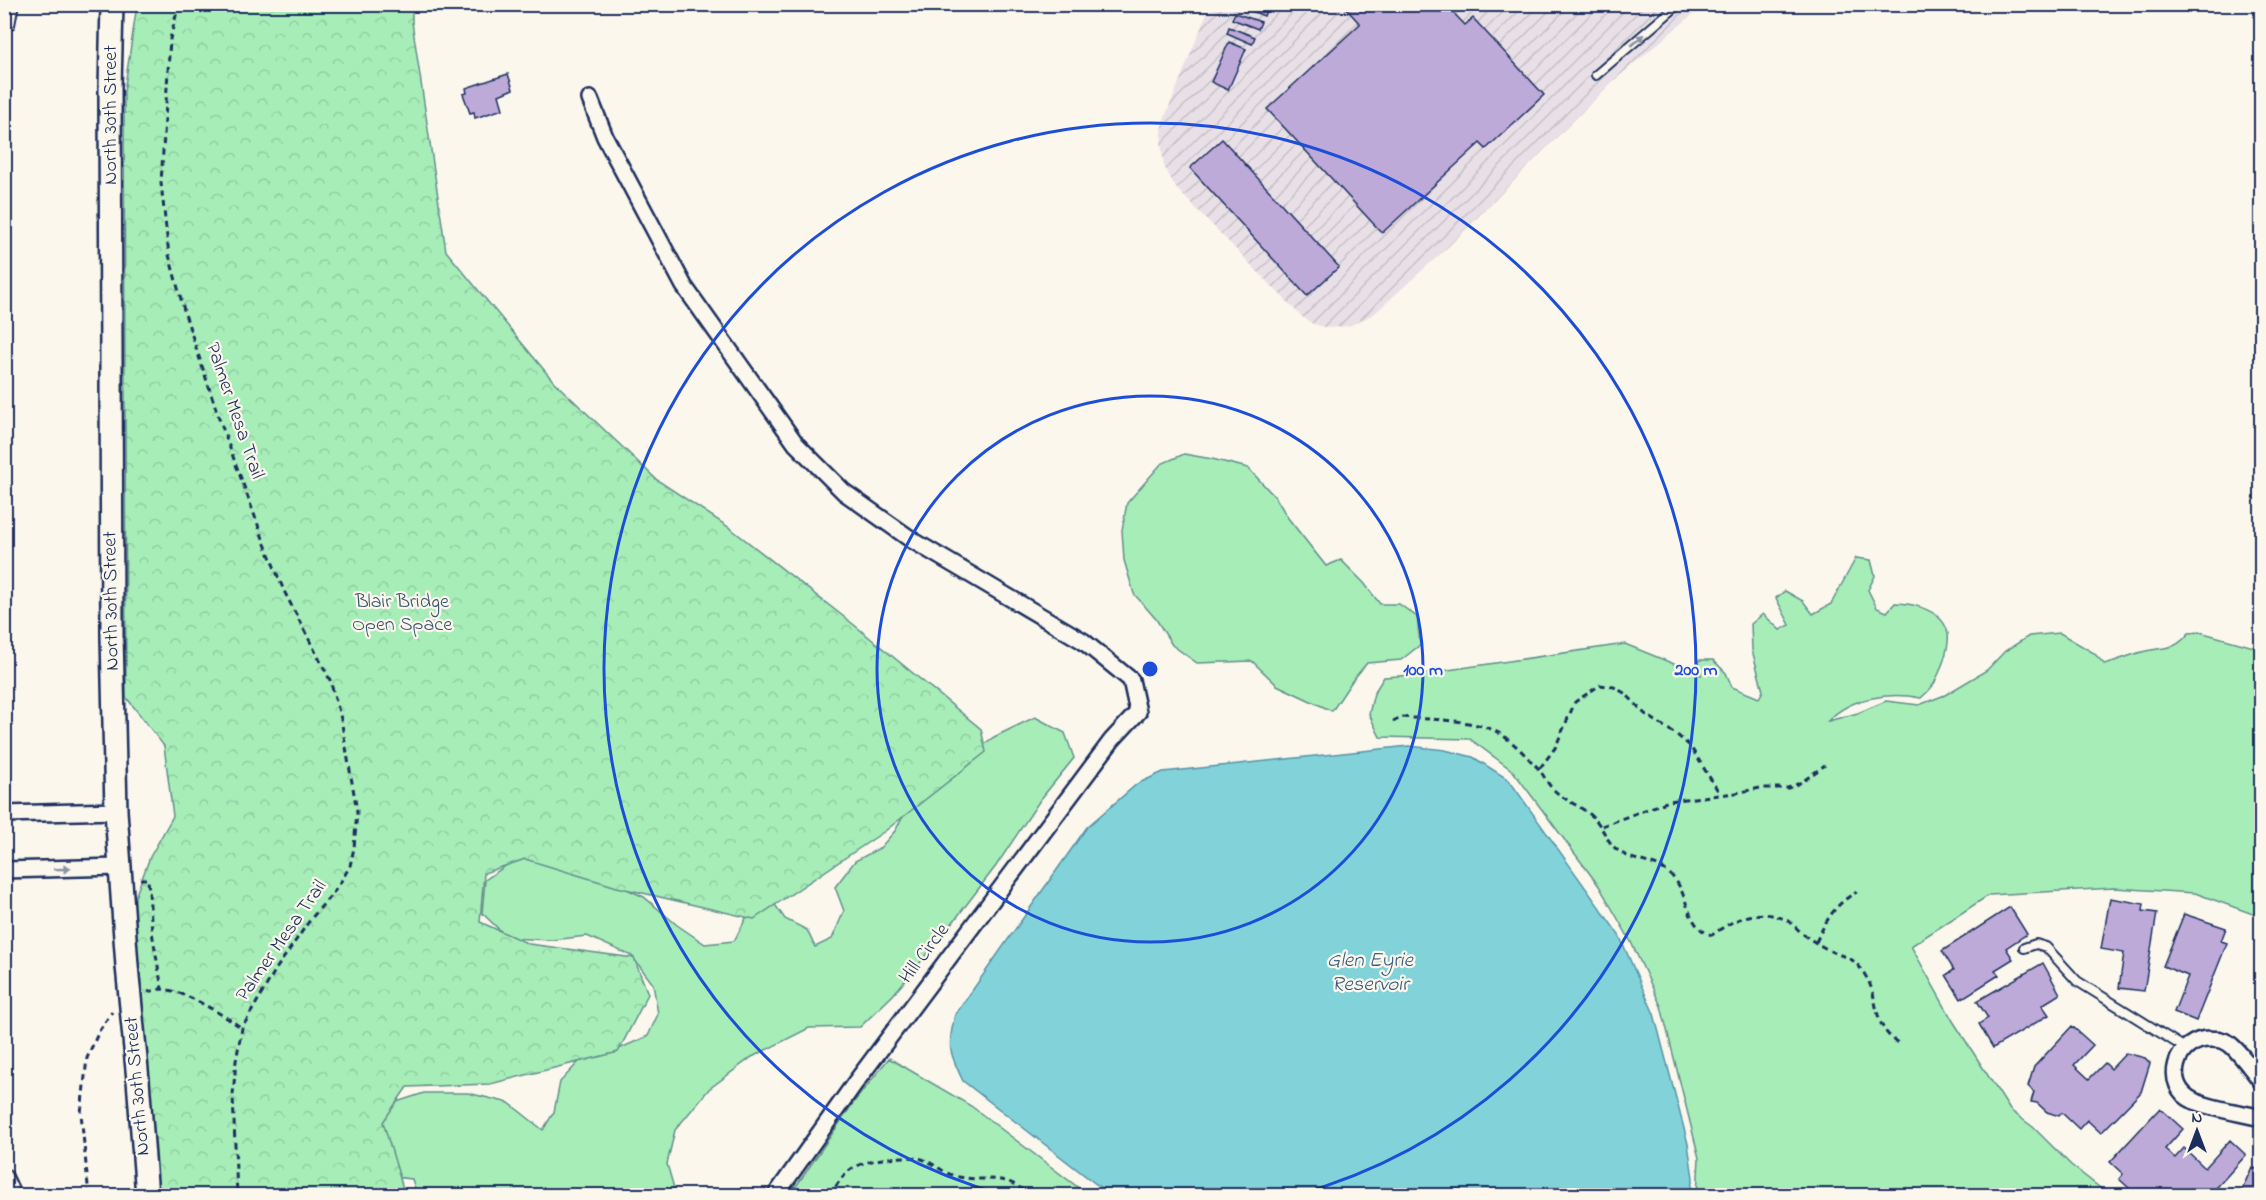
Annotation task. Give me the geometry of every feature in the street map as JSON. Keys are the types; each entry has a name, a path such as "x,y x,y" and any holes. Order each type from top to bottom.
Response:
{"main road":[{"name":"North 30th Street","path":"112,4 110,88 112,624 116,811 147,1196"}],"street":[{"name":"Hill Circle","path":"590,99 605,137 684,286 796,444 844,492 912,540 1083,641 1131,681 1138,712 1112,740 862,1073 775,1196"},
{"path":"4,814 116,811"},
{"path":"4,870 120,873"},
{"path":"2262,1082 2231,1044 2218,1039 2203,1038 2190,1042 2176,1065 2176,1077 2182,1092 2194,1101 2262,1119"},
{"path":"4,1177 13,1196"}],"lane":[{"path":"4,29 10,25 14,4"},
{"path":"1596,75 1679,4"},
{"path":"2024,948 2036,945 2046,947 2077,981 2185,1048"}],"path":[{"name":"Palmer Mesa Trail","path":"179,4 170,39 162,172 169,255 185,314 220,421 265,544 284,591 330,680 340,719 357,811 350,866 337,888 310,920 276,969 242,1028 233,1095 237,1196"},
{"path":"1540,769 1556,748 1575,702 1600,685 1614,687 1626,694 1646,714 1690,746 1720,794"},
{"path":"1394,722 1402,717 1467,723 1494,730 1540,769 1552,789 1591,814 1619,852 1661,866 1676,881 1693,922 1704,933 1712,935 1732,921 1753,915 1774,915 1790,922 1829,951 1853,958 1866,976 1877,1004 1880,1025 1888,1036 1898,1043"},
{"path":"1602,826 1669,801 1760,788 1788,788 1802,782 1825,765"},
{"path":"120,873 148,879 152,932 162,989"},
{"path":"1816,943 1835,907 1845,897 1857,892"},
{"path":"141,995 162,989 221,1013 242,1028"},
{"path":"89,1196 81,1113 87,1058 99,1032 115,1007"},
{"path":"830,1196 850,1169 864,1162 887,1158 907,1158 922,1159 955,1176 1007,1180 1021,1187 1029,1196"}],"shaded area":[{"path":"1217,5 1704,5 1612,82 1449,246 1374,314 1349,326 1328,328 1313,324 1301,316 1176,188 1164,166 1161,143 1163,122 1207,13"}],"green space":[{"name":"Blair Bridge Open Space","path":"137,5 412,5 412,22 446,251 554,382 657,480 730,528 853,624 981,729 986,752 885,831 754,919 617,887 525,859 484,873 480,922 529,944 634,958 648,994 618,1052 490,1084 407,1087 383,1122 405,1195 157,1195 144,1088 134,900 150,857 173,816 164,746 126,697 124,92"},
{"path":"1184,454 1248,468 1276,498 1288,518 1326,566 1341,560 1364,583 1380,604 1399,604 1417,617 1420,645 1401,660 1367,663 1332,711 1277,685 1252,661 1197,663 1172,645 1156,619 1134,594 1124,560 1122,530 1127,503 1161,464"},
{"path":"1856,558 1871,560 1875,576 1868,590 1877,608 1887,612 1895,603 1927,610 1941,619 1948,634 1948,646 1934,684 1921,698 1883,696 1871,698 1847,706 1828,721 1858,713 1886,701 1919,705 1945,695 1987,670 2005,651 2029,636 2060,633 2094,653 2104,664 2140,652 2172,646 2189,633 2200,632 2261,649 2261,917 2195,893 2114,888 1989,895 1911,946 1953,1021 2010,1110 2033,1127 2071,1165 2109,1195 1697,1195 1699,1158 1661,1006 1630,940 1599,886 1513,771 1470,739 1380,737 1369,714 1374,693 1384,677 1414,675 1625,644 1701,675 1698,660 1713,660 1726,673 1732,687 1759,698 1763,691 1752,650 1751,624 1763,614 1780,630 1790,625 1776,598 1785,591 1803,601 1813,614 1831,604"},
{"path":"1035,717 1065,733 1074,758 1040,800 996,866 893,995 860,1027 809,1028 752,1057 709,1089 675,1130 667,1164 676,1195 417,1195 412,1179 383,1176 366,1112 424,1093 468,1093 509,1103 543,1130 554,1112 560,1082 587,1053 621,1048 648,1036 658,1014 653,984 632,956 587,936 552,940 508,938 482,913 485,880 507,865 539,854 601,877 644,897 677,925 705,944 734,941 746,918 743,885 769,896 785,919 807,930 815,947 832,939 844,911 835,887 855,861 880,848 895,831 916,793 994,737"},
{"path":"889,1058 971,1106 1088,1195 790,1195 854,1102"}],"water":[{"name":"Glen Eyrie Reservoir","path":"1409,746 1445,750 1473,757 1509,780 1619,935 1654,1014 1688,1144 1693,1178 1689,1195 1110,1195 963,1081 955,1063 950,1042 955,1015 1087,827 1137,784 1163,772"}],"building":[{"path":"1245,4 1255,4 1267,9 1264,16 1244,8"},
{"path":"1342,4 1445,4 1465,25 1473,18 1544,95 1486,149 1480,143 1382,233 1267,109 1360,24"},
{"path":"1235,13 1261,22 1258,29 1232,19"},
{"path":"1229,27 1255,37 1252,44 1227,33"},
{"path":"1229,42 1246,49 1228,90 1211,82"},
{"path":"508,74 513,89 499,95 503,109 475,118 474,112 470,113 463,94 467,93 466,88"},
{"path":"1222,139 1339,267 1307,296 1190,168"},
{"path":"2110,898 2144,904 2143,911 2157,913 2144,991 2119,988 2124,953 2101,949"},
{"path":"2010,907 2027,934 2006,948 2013,959 1995,970 1999,975 1961,999 1946,975 1954,970 1942,951"},
{"path":"2184,914 2226,928 2221,941 2227,943 2196,1021 2174,1012 2188,976 2163,966"},
{"path":"2043,963 2060,994 2042,1005 2049,1015 1993,1048 1979,1024 1988,1018 1977,1001"},
{"path":"2072,1026 2093,1045 2074,1065 2089,1079 2105,1063 2111,1069 2126,1053 2145,1058 2150,1063 2141,1092 2101,1133 2087,1120 2079,1129 2062,1113 2059,1116 2047,1112 2037,1103 2031,1102 2034,1092 2028,1086 2034,1067"},
{"path":"2160,1108 2183,1129 2165,1149 2175,1158 2184,1148 2205,1168 2230,1140 2246,1155 2209,1196 2138,1196 2119,1179 2123,1174 2110,1162"},
{"path":"2252,1167 2262,1171 2262,1196 2239,1196"}]}
